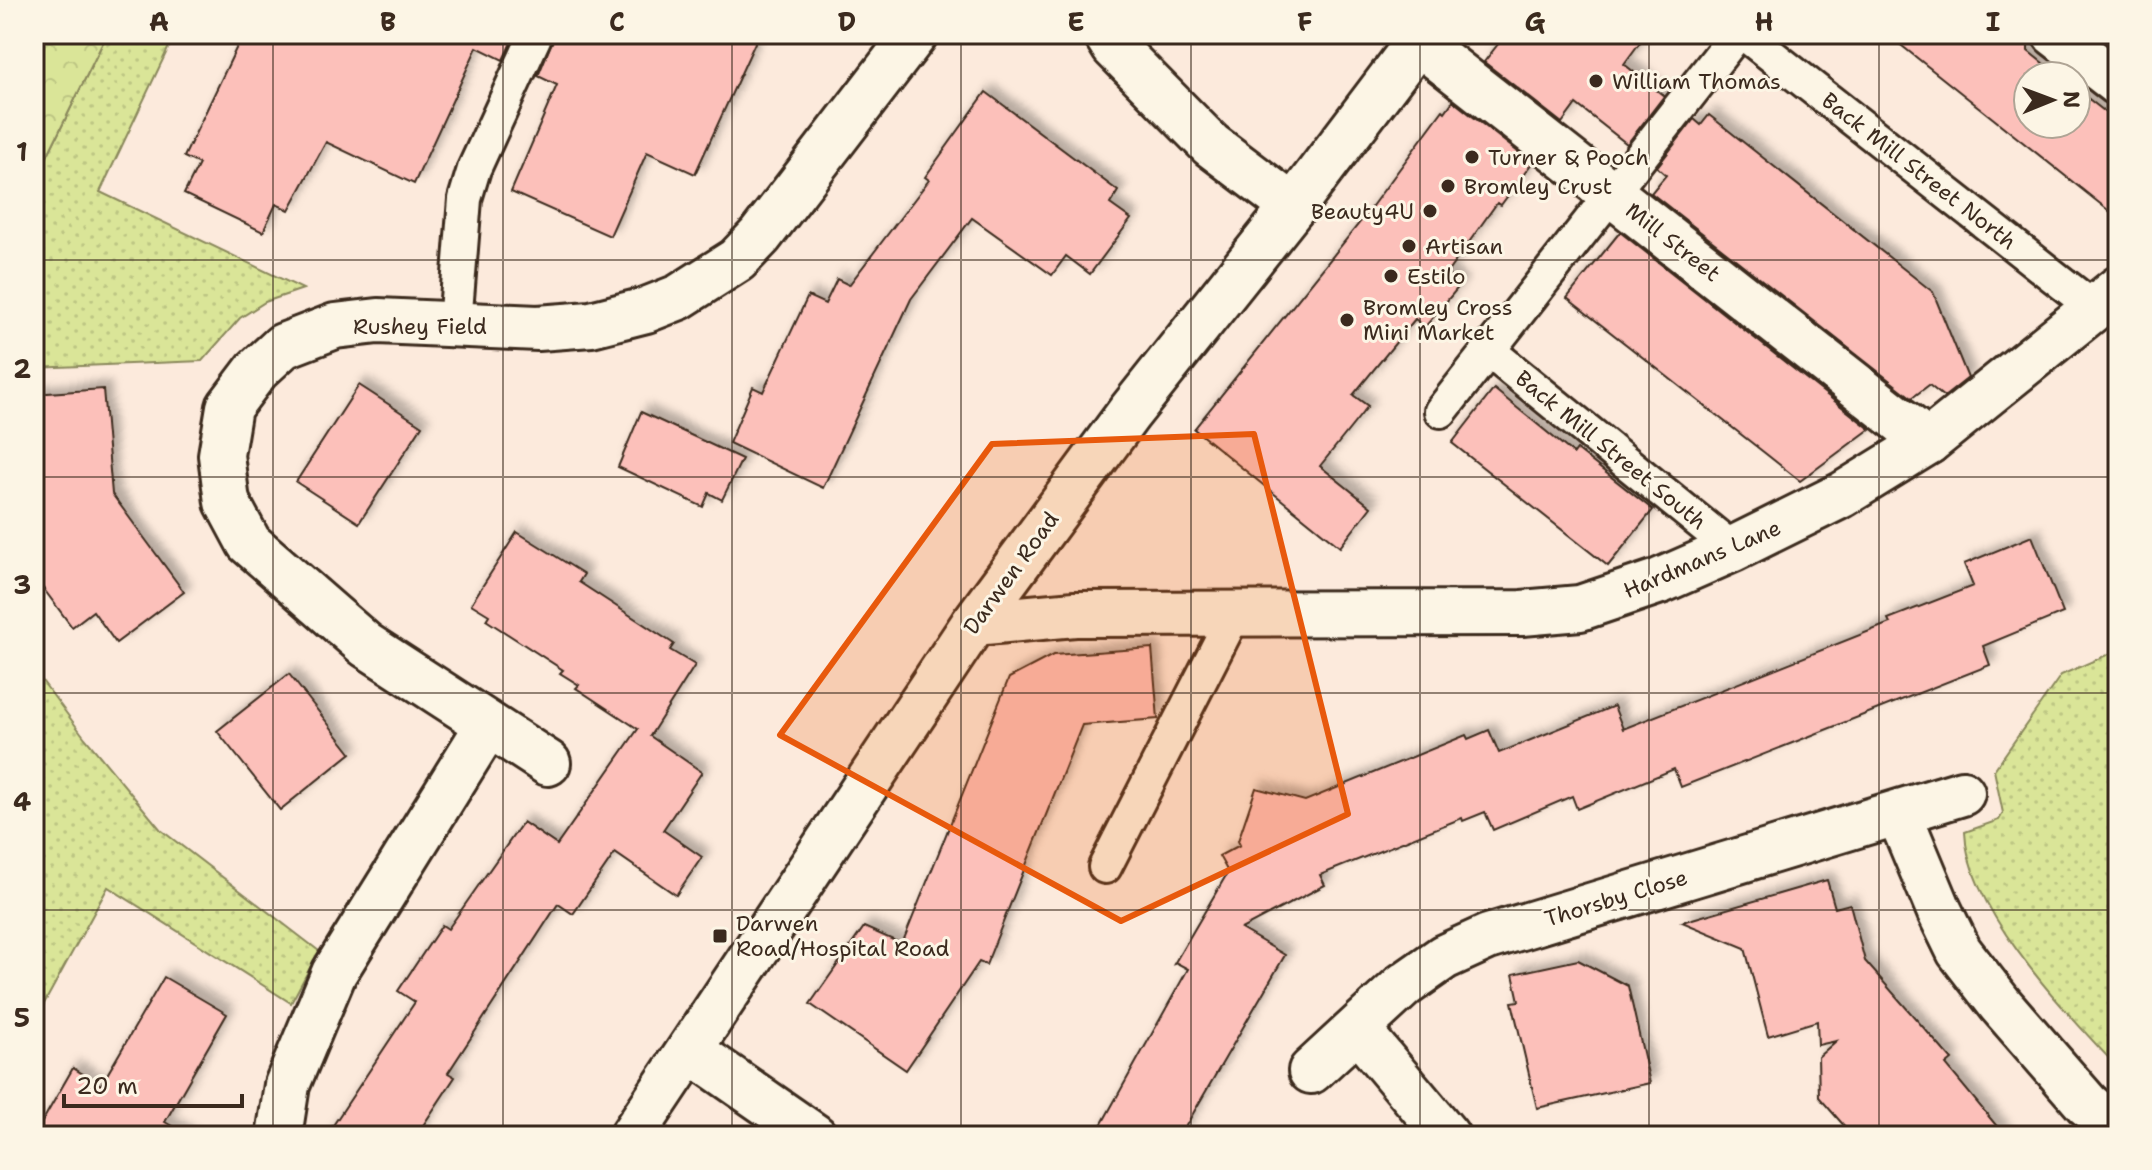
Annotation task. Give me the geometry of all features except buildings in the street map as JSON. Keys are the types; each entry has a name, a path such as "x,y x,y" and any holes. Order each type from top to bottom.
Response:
{"street":[{"name":"Rushey Field","path":"548,763 366,645 249,543 227,502 221,455 229,407 257,370 283,346 335,326 378,321 538,328 591,324 679,297 737,260 760,236 915,34"},
{"path":"1106,34 1114,47 1211,145 1293,207"},
{"path":"2055,34 2118,83"},
{"name":"Darwen Road","path":"632,1136 974,623 1129,413 1293,207 1421,38"},
{"name":"Mill Street","path":"1421,38 1611,194 1928,442"},
{"name":"Hardmans Lane","path":"974,623 1075,614 1522,613 1580,608 1660,581 1842,495 1928,442 2106,298"},
{"path":"279,1136 287,1085 334,973 488,725"},
{"name":"Thorsby Close","path":"1311,1071 1404,985 1444,957 1488,937 1962,793"},
{"path":"1899,814 1959,951 2077,1093 2118,1130"},
{"path":"1358,1030 1447,1136"},
{"path":"690,1050 814,1136"}],"lane":[{"path":"455,324 465,199 474,169 536,34"},
{"path":"1441,411 1737,34"},
{"name":"Back Mill Street North","path":"1744,34 2106,298"},
{"name":"Back Mill Street South","path":"1489,351 1733,549"},
{"path":"1105,867 1235,613"}],"highlighted area":[{"path":"1254,434 1348,814 1121,921 780,735 992,444"}],"green space":[{"path":"34,34 107,34 34,183"},
{"path":"107,34 175,34 100,192 303,289 265,302 240,318 202,361 34,368 34,183"},
{"path":"2118,650 2118,1068 2048,990 2001,926 1970,862 1965,832 1999,820 2003,813 1994,770 2061,675"},
{"path":"34,670 161,830 319,951 291,1003 108,887 34,1022"}],"place":[{"name":"William Thomas","path":"1596,81"},
{"name":"Turner & Pooch","path":"1472,157"},
{"name":"Bromley Crust","path":"1448,186"},
{"name":"Beauty4U","path":"1430,211"},
{"name":"Artisan","path":"1409,246"},
{"name":"Estilo","path":"1391,276"},
{"name":"Bromley Cross Mini Market","path":"1347,320"},
{"name":"Darwen Road/Hospital Road","path":"720,936"}]}
